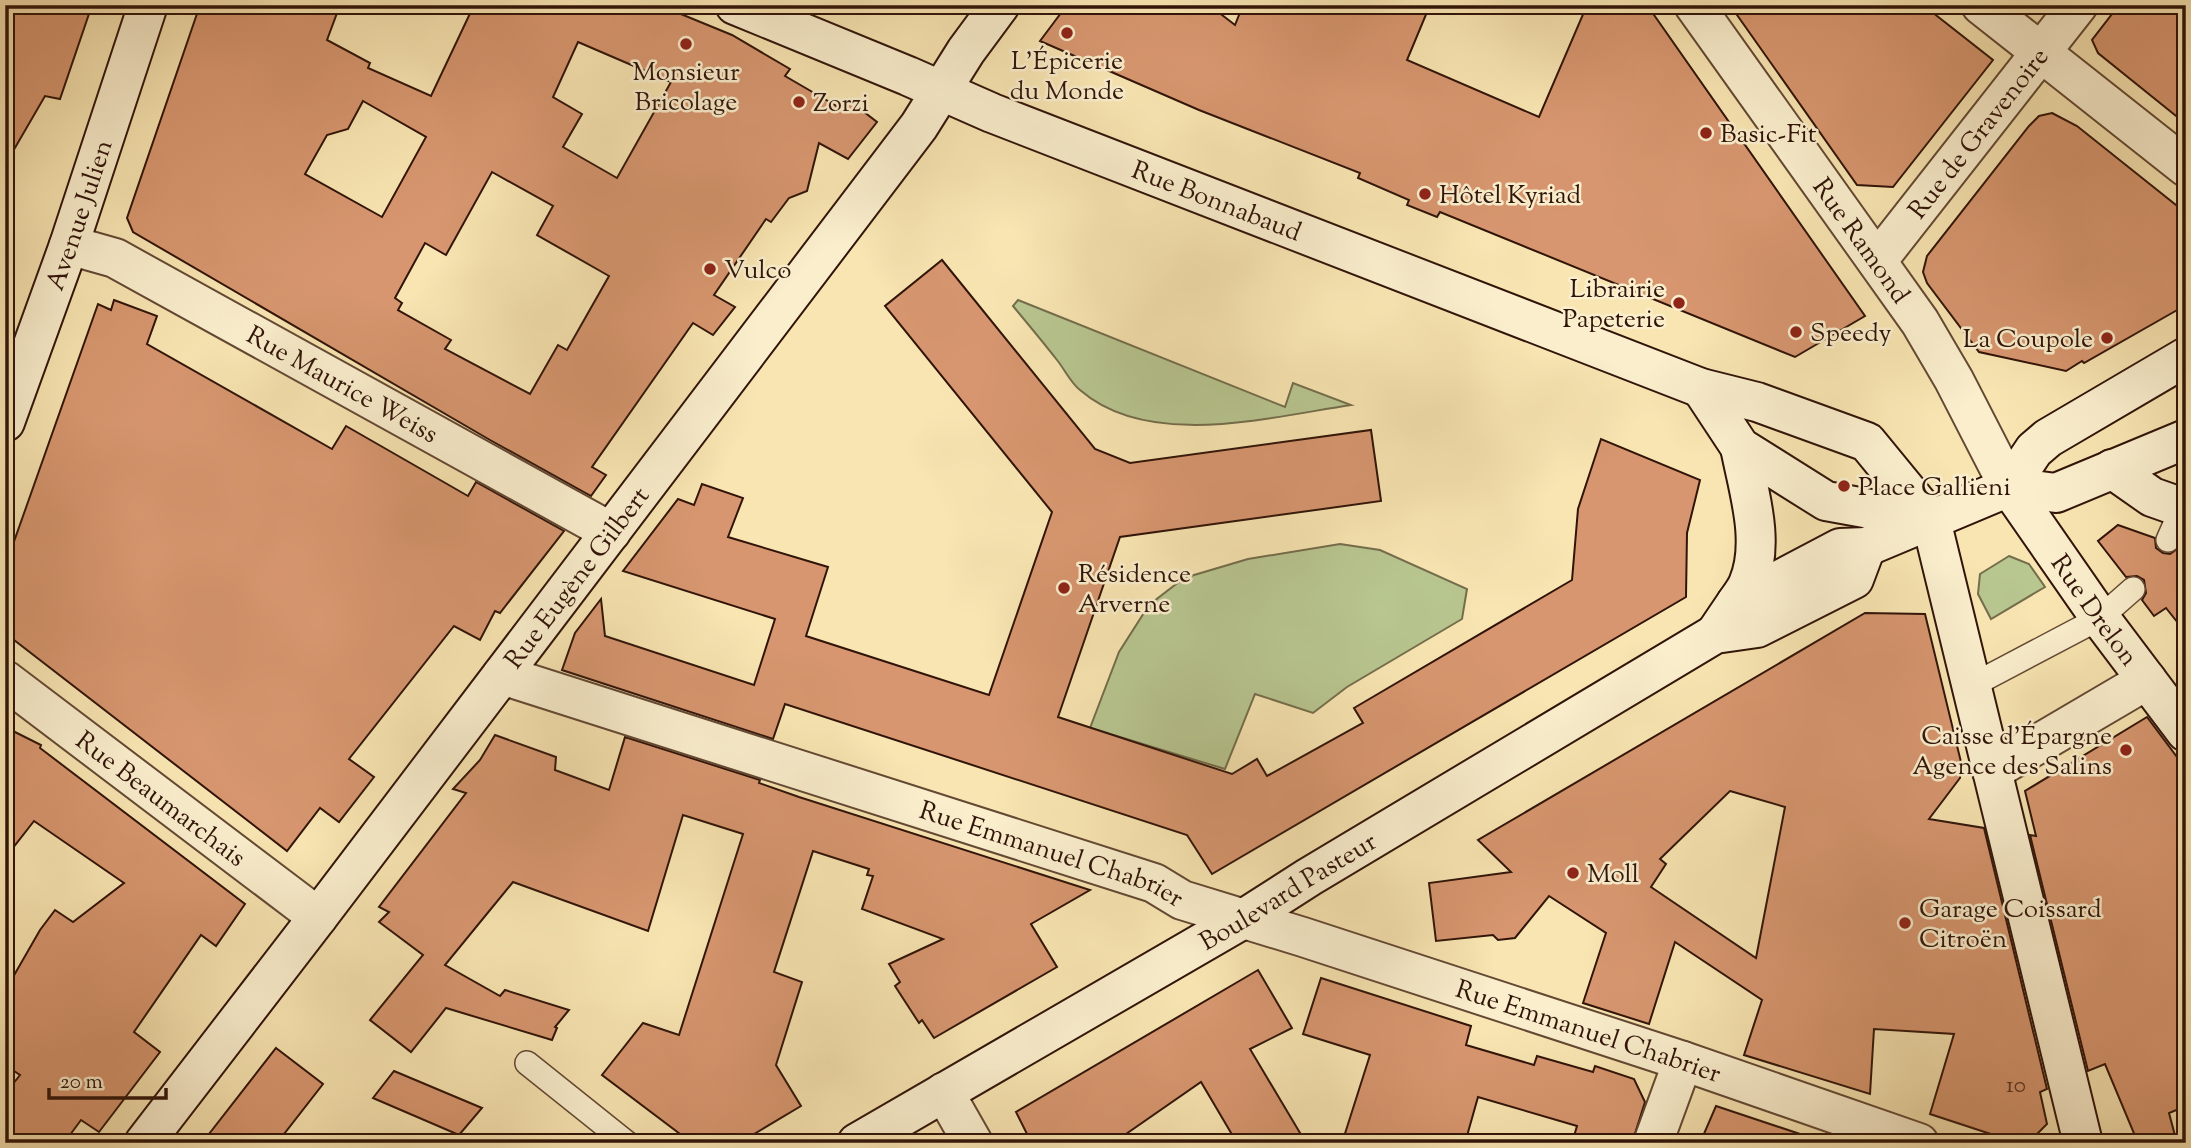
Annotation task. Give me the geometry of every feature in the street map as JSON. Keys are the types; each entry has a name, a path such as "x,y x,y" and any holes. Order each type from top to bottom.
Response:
{"main road":[{"name":"Avenue Julien","path":"5,422 69,245 148,5"},
{"name":"Rue Bonnabaud","path":"735,5 942,92 1701,388 1757,402 1867,442 1931,520"},
{"name":"Rue Eugène Gilbert","path":"144,1143 919,126 966,51 1000,5"},
{"name":"Rue Ramond","path":"1694,5 1920,322 2009,487"},
{"path":"1981,5 2186,167"},
{"name":"Rue de Gravenoire","path":"1877,261 2078,5"},
{"name":"Rue Maurice Weiss","path":"69,245 115,258 611,532"},
{"path":"2186,357 2048,438 2034,450 2009,487 2056,493 2186,439"},
{"path":"1701,388 1740,447 1754,523 1755,557 1748,584 1737,603"},
{"path":"1740,447 1826,501 1931,520 2083,1143"},
{"path":"2112,469 2179,519"},
{"name":"Boulevard Pasteur","path":"1715,634 1737,603 1840,548 1866,547 2009,487"},
{"name":"Rue Drelon","path":"2009,487 2101,618 2186,732"},
{"name":"Boulevard Pasteur","path":"857,1143 1245,918 1715,634 1758,628 1854,579 1866,547"},
{"name":"Rue Emmanuel Chabrier","path":"502,675 1154,883 1182,900 1245,918 1683,1061 1919,1143"},
{"name":"Rue Beaumarchais","path":"5,680 318,917"},
{"path":"1992,771 2147,680"},
{"path":"1653,1143 1683,1061"},
{"path":"944,1092 973,1143"}],"lane":[{"path":"1971,686 2101,618 2133,589"},
{"path":"527,1063 627,1143"}],"green space":[{"path":"1018,300 1285,407 1293,383 1351,405 1211,424 1175,424 1140,419 1108,408 1080,390 1013,306"},
{"path":"1340,544 1380,550 1467,589 1462,619 1347,687 1313,713 1255,694 1225,769 1090,728 1119,652 1149,605 1184,578 1248,559"},
{"path":"2009,556 2029,564 2045,587 1991,619 1978,594 1980,574"}],"building":[{"path":"5,5 92,5 60,99 45,96 5,165"},
{"path":"200,5 340,5 327,40 370,63 368,68 431,96 474,5 659,5 732,35 790,69 785,76 840,108 847,99 877,122 848,159 819,143 807,191 789,198 771,222 766,219 714,295 735,307 713,335 693,323 592,467 606,475 591,496 133,232 127,218","holes":["578,42 671,82 617,178 563,147 582,114 553,97","363,101 426,137 382,217 305,174 327,135 348,129","492,172 553,206 537,235 609,276 567,350 558,345 530,394 445,349 451,340 398,310 402,303 395,298 425,243 446,255"]},
{"path":"1067,5 1209,5 1235,25 1243,5 1430,5 1407,60 1539,117 1587,5 1647,5 1865,316 1795,357 1440,212 1437,217 1407,205 1409,200 1358,178 1360,173 1199,110 1040,41"},
{"path":"1730,5 1923,5 1993,60 1893,187 1857,185"},
{"path":"2119,5 2186,5 2186,124 2098,53 2092,40"},
{"path":"2052,113 2077,126 2186,213 2186,305 2066,371 1979,352 1927,283 1923,272 1927,256 2029,126 2039,116"},
{"path":"942,260 1095,449 1130,463 1371,430 1381,501 1120,537 1058,717 1232,774 1257,759 1267,776 1363,723 1354,708 1572,580 1578,509 1601,439 1700,480 1687,533 1686,597 1212,874 1187,835 785,704 773,739 562,670 575,633 601,599 605,636 754,685 775,619 623,571 678,499 694,505 702,484 743,498 728,537 828,567 806,636 989,695 1052,512 885,306"},
{"path":"114,300 157,316 147,344 332,449 346,426 468,496 476,482 564,531 500,613 495,611 480,640 454,626 349,759 374,777 339,822 320,808 287,851 5,633 5,567 98,304 111,310"},
{"path":"2118,525 2155,538 2156,548 2163,553 2170,554 2180,547 2186,549 2186,633 2166,608 2154,616 2142,600 2146,593 2144,580 2137,576 2126,577 2098,541"},
{"path":"1865,613 1925,614 1961,762 1960,778 1929,819 1984,828 2047,1089 2040,1092 2047,1124 2028,1143 2018,1143 1930,1114 1954,1034 1874,1029 1870,1094 1744,1055 1762,1000 1675,942 1649,1024 1583,1003 1606,933 1549,896 1515,938 1498,940 1493,935 1436,941 1429,883 1511,872 1478,840","holes":["1730,791 1785,807 1756,958 1651,887 1666,864 1660,859"]},
{"path":"2147,717 2186,769 2186,1106 2169,1113 2177,1143 2138,1143 2105,1064 2088,1071 2030,835 2036,836 2025,791"},
{"path":"5,727 41,745 40,748 245,904 216,946 201,935 134,1032 160,1052 99,1132 81,1120 64,1143 5,1143 5,1094 20,1075 5,1065 5,991 40,930 55,910 73,922 124,883 34,821 5,858"},
{"path":"495,735 556,757 555,770 609,790 625,737 760,780 759,783 799,797 1090,890 1031,924 1057,967 934,1038 922,1020 919,1023 895,986 900,982 889,964 943,939 862,909 873,876 867,875 869,869 813,851 774,972 802,982 776,1065 801,1106 739,1143 692,1143 602,1075 643,1023 679,1035 743,834 683,815 648,931 513,882 445,965 500,996 505,990 569,1010 555,1027 557,1028 552,1040 446,1008 411,1052 370,1020 423,955 379,922 389,912 379,907 466,793 453,789 480,760"},
{"path":"1258,970 1292,1028 1250,1049 1306,1143 1237,1143 1201,1082 1113,1143 1048,1143 1028,1136 1016,1112"},
{"path":"1321,978 1471,1026 1466,1045 1534,1065 1537,1056 1593,1072 1595,1066 1634,1079 1645,1102 1632,1143 1572,1143 1577,1126 1478,1097 1465,1143 1342,1143 1370,1055 1303,1034"},
{"path":"276,1048 323,1084 277,1143 202,1143"},
{"path":"394,1071 482,1108 459,1135 373,1098"},
{"path":"1716,1106 1809,1137 1808,1143 1700,1143"}],"place":[{"name":"L'Épicerie du Monde","path":"1067,33"},
{"name":"Monsieur Bricolage","path":"686,44"},
{"name":"Zorzi","path":"799,102"},
{"name":"Basic-Fit","path":"1706,133"},
{"name":"Hôtel Kyriad","path":"1425,194"},
{"name":"Vulco","path":"710,269"},
{"name":"Librairie Papeterie","path":"1679,303"},
{"name":"Speedy","path":"1796,332"},
{"name":"La Coupole","path":"2107,338"},
{"name":"Place Gallieni","path":"1844,486"},
{"name":"Résidence Arverne","path":"1064,588"},
{"name":"Caisse d'Épargne Agence des Salins","path":"2126,750"},
{"name":"Moll","path":"1573,873"},
{"name":"Garage Coissard Citroën","path":"1905,923"}]}
